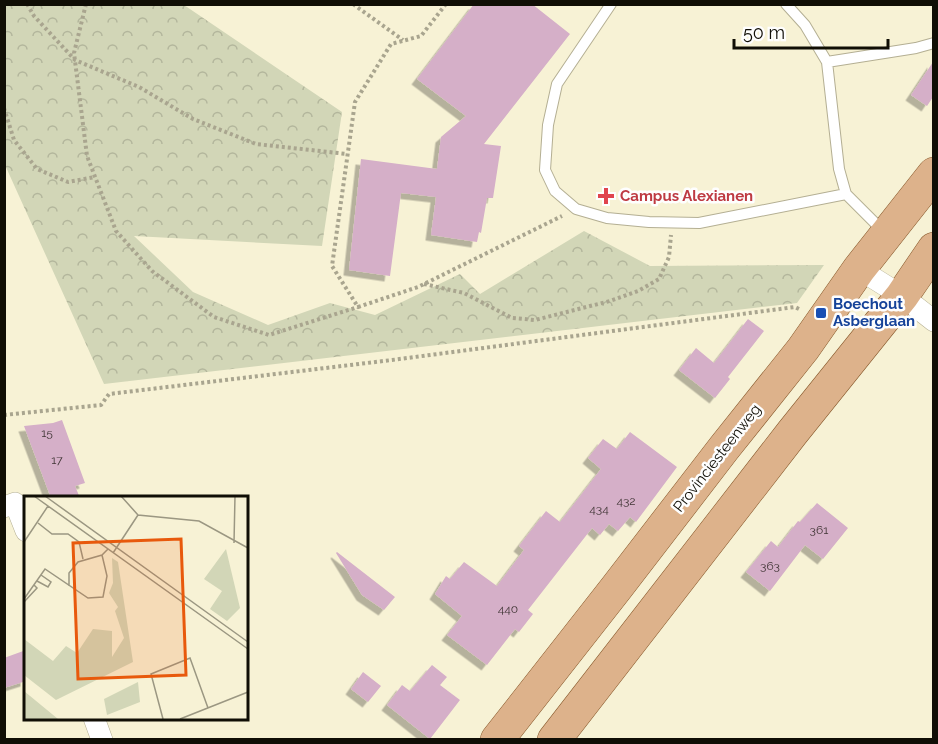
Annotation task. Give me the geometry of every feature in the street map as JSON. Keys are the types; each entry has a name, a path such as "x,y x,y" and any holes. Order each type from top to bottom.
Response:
{"main road":[{"name":"Provinciesteenweg","path":"497,740 823,321 933,174"},
{"path":"554,740 792,433 902,296 933,249"}],"street":[{"path":"859,270 902,296 933,321"},
{"path":"4,507 15,503 24,526"},
{"path":"95,720 102,740"}],"lane":[{"path":"611,4 557,84 548,125 545,170 555,191 576,209 607,218 699,223 846,195"},
{"path":"786,4 805,25 826,62 839,169 846,195 886,235"},
{"path":"826,62 916,48 933,43"}],"path":[{"path":"27,4 34,16 75,60 139,87 193,119 256,144 347,154"},
{"path":"86,4 74,53 87,156 116,231 152,271 214,317 269,335 423,284 576,209"},
{"path":"353,4 403,40"},
{"path":"358,307 332,266 355,102 392,44 421,36 446,4"},
{"path":"4,108 14,140 37,169 68,182 95,177"},
{"path":"423,284 464,293 512,318 535,320 639,291 659,279 669,257 671,223"},
{"path":"4,416 100,405 109,394 392,360 795,307 823,321"}],"green space":[{"path":"4,5 184,5 342,112 322,246 134,236 193,292 268,325 330,303 375,315 460,274 480,294 584,231 650,266 824,265 797,303 104,384 5,165"}],"building":[{"path":"474,4 532,4 570,34 484,144 501,146 493,198 487,198 481,233 479,232 477,242 431,235 436,197 401,193 390,276 349,270 361,159 437,169 441,137 466,116 417,79"},
{"path":"933,62 933,97 927,106 911,95"},
{"path":"748,319 764,331 728,377 730,379 715,398 679,370 696,348 714,363"},
{"path":"62,420 85,483 75,486 79,496 50,496 24,426"},
{"path":"630,432 677,467 636,522 630,517 618,531 609,524 600,535 592,528 528,610 533,614 519,632 515,629 487,665 447,635 462,616 435,594 446,576 450,579 464,562 497,586 524,550 519,546 546,511 560,522 601,469 588,458 603,439 617,449"},
{"path":"817,503 848,528 823,559 805,545 770,591 746,572 771,541 778,547 798,521 800,522"},
{"path":"337,552 395,597 384,610 362,595"},
{"path":"24,651 24,682 4,688 4,658"},
{"path":"432,665 447,677 440,685 460,700 430,739 387,705 402,685 410,691"},
{"path":"363,672 381,686 368,702 351,689"}],"place":[{"name":"Campus Alexianen","path":"606,196"},
{"name":"Boechout Asberglaan","path":"821,313"}]}
